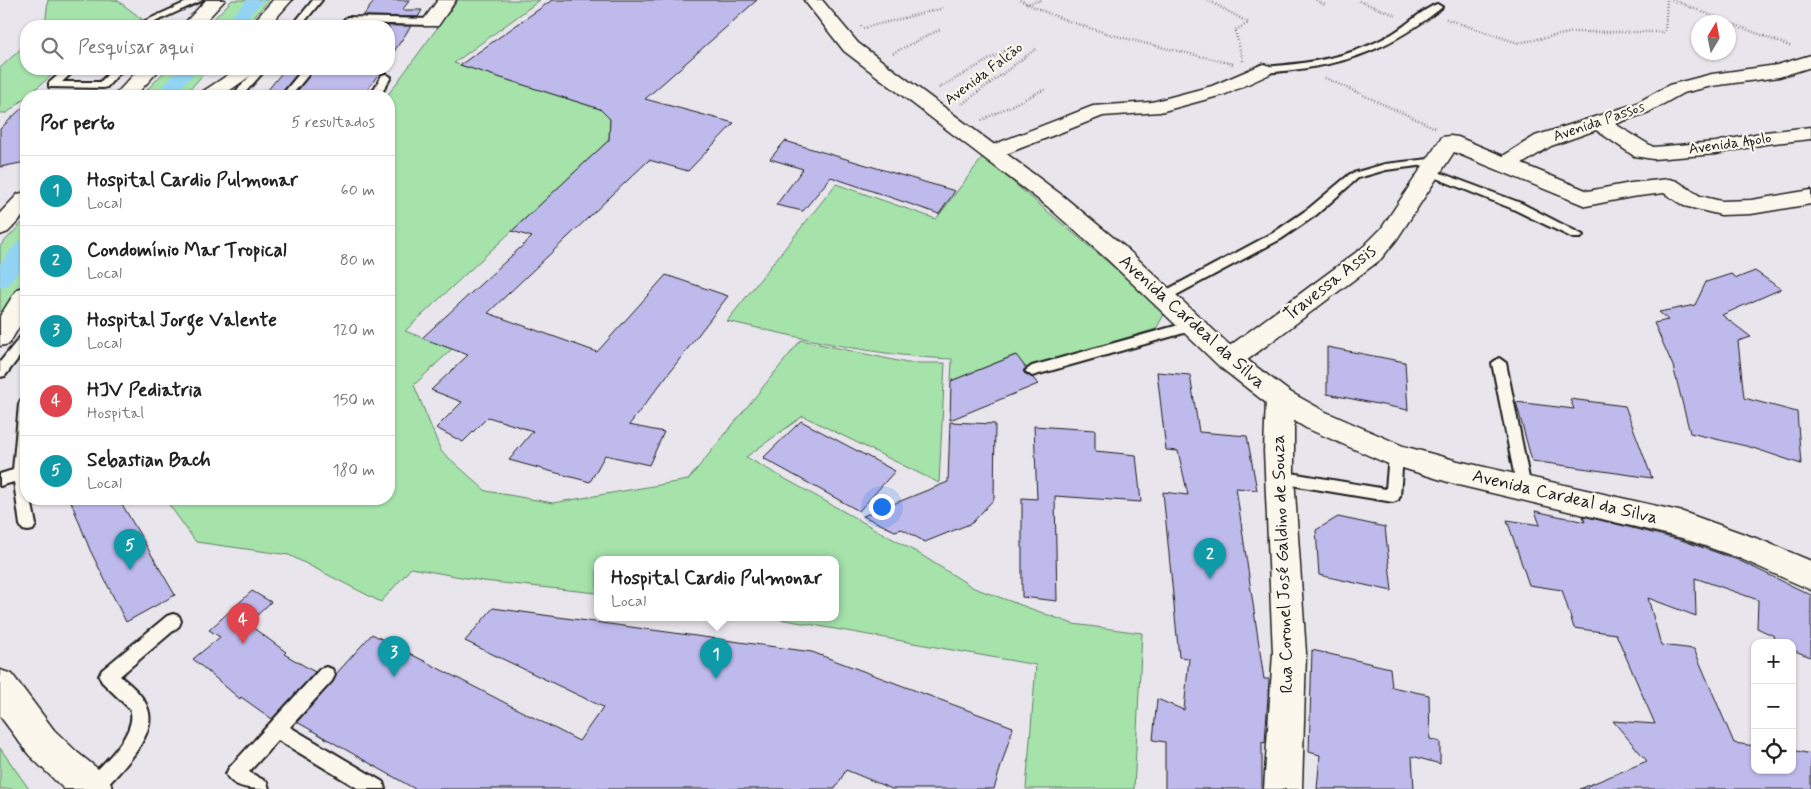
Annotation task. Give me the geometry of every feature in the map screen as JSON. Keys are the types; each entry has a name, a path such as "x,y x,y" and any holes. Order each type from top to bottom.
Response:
{"street":[{"path":"197,20 216,0"},
{"path":"265,20 283,0"},
{"path":"431,22 446,0"},
{"name":"Avenida Cardeal da Silva","path":"813,0 851,47 1055,200 1163,297 1229,360 1280,399 1324,424 1396,455 1458,473 1683,525 1750,549 1811,576"},
{"name":"Avenida Passos","path":"1505,165 1543,141 1642,108 1665,94 1693,84 1788,69 1811,61"},
{"path":"993,153 1100,110 1153,108 1219,90 1254,68"},
{"path":"1788,69 1811,79"},
{"path":"130,90 144,75"},
{"path":"202,90 215,75"},
{"path":"218,90 241,75"},
{"name":"Avenida Apolo","path":"1598,122 1648,153 1716,148 1765,138 1811,133"},
{"path":"1440,158 1505,165 1586,199 1631,190 1669,186 1692,202 1737,208 1811,197"},
{"name":"Travessa Assis","path":"1229,360 1371,254 1389,234 1440,158"},
{"path":"0,226 20,205"},
{"path":"0,337 20,305"},
{"name":"Rua Coronel José Galdino de Souza","path":"1280,399 1277,437 1289,610 1289,718 1283,789"},
{"path":"0,686 27,727 65,768 93,789"}],"lane":[{"path":"153,20 199,0"},
{"path":"301,20 318,0"},
{"path":"1254,68 1320,66 1356,56 1417,23 1433,10"},
{"path":"166,20 174,11"},
{"path":"395,21 431,22"},
{"path":"64,75 53,85 103,85 112,75"},
{"path":"242,90 256,75"},
{"path":"291,90 303,75"},
{"path":"378,90 386,76"},
{"path":"103,85 105,90"},
{"path":"1163,297 1290,228 1354,176 1385,167 1440,158 1517,206 1577,235"},
{"path":"1032,371 1193,326"},
{"path":"0,372 20,347"},
{"path":"1499,363 1524,488"},
{"path":"1279,477 1393,496 1396,455"},
{"path":"0,480 20,474"},
{"path":"25,505 28,525"},
{"path":"93,789 137,736 142,718 137,704 108,676 173,621"},
{"path":"260,789 235,774 326,675"},
{"path":"277,729 376,789"}],"path":[{"path":"1020,0 1051,16 1100,31 1254,68"},
{"path":"1026,4 1042,0"},
{"path":"1208,0 1249,24 1235,30 1254,68"},
{"path":"1316,0 1325,5"},
{"path":"1433,10 1518,43 1552,34 1574,32 1665,32 1667,0"},
{"path":"1672,0 1794,48"},
{"path":"1359,1 1417,23"},
{"path":"864,28 944,8"},
{"path":"872,63 941,29"},
{"name":"Avenida Falcão","path":"953,124 1037,48"},
{"path":"918,99 1006,50"},
{"path":"1302,68 1394,107 1448,134 1440,158"},
{"path":"953,124 1046,88"}],"green space":[{"path":"48,0 117,0 142,19 140,20 46,20"},
{"path":"232,0 269,0 251,20 213,20"},
{"path":"458,0 540,0 454,63 600,109 610,119 609,140 405,331 452,349 414,385 441,451 486,491 553,503 688,480 801,340 907,363 945,363 939,483 803,416 746,457 918,553 974,588 1073,624 1142,633 1134,789 1026,789 1036,665 791,621 839,621 839,556 594,556 594,593 483,581 411,568 381,602 289,555 196,542 169,505 395,505 395,90 391,90"},
{"path":"20,50 20,75 52,75 34,90 20,90 20,102 7,113 0,113 0,68"},
{"path":"161,75 203,75 189,90 147,90"},
{"path":"983,157 1166,311 1156,329 1026,368 1015,355 951,381 952,359 866,350 810,340 727,321 836,184 936,219"},
{"path":"20,225 20,287 0,315 0,246"},
{"path":"0,748 29,789 0,789"}],"building":[{"path":"375,0 410,0 402,10 422,10 418,17 363,16"},
{"path":"552,0 757,0 645,99 734,123 688,171 649,160 488,313 597,352 666,275 728,296 629,425 664,432 649,465 605,455 590,482 509,460 533,431 488,417 463,442 436,428 462,402 431,390 468,355 422,338 532,237 512,231 609,140 610,119 600,109 460,65"},
{"path":"395,26 411,26 395,50"},
{"path":"280,75 296,75 284,90 268,90"},
{"path":"310,75 378,75 367,90 298,90"},
{"path":"20,110 20,163 0,167 0,129"},
{"path":"785,141 955,191 939,214 831,177 803,211 776,205 803,169 770,159"},
{"path":"1755,271 1781,289 1722,315 1751,337 1738,341 1744,398 1797,412 1801,464 1750,447 1690,433 1673,366 1654,323 1668,320 1659,312 1695,305 1706,282 1731,274 1737,278"},
{"path":"1327,347 1405,362 1408,410 1327,394"},
{"path":"1016,355 1026,368 1024,373 1033,378 1038,384 950,420 951,381"},
{"path":"1157,372 1190,375 1199,432 1247,436 1257,490 1236,488 1264,679 1269,679 1265,743 1262,742 1262,789 1165,789 1165,742 1153,740 1157,699 1184,710 1189,658 1179,657 1163,492 1188,495 1178,451 1166,450"},
{"path":"1570,399 1625,406 1652,478 1532,461 1516,402 1574,409"},
{"path":"801,421 895,471 859,511 763,458"},
{"path":"950,422 995,424 994,499 972,523 925,542 902,529 895,531 863,516 948,482"},
{"path":"1034,426 1095,430 1095,451 1136,455 1141,502 1055,496 1057,601 1022,597 1022,498 1037,499"},
{"path":"72,505 122,505 175,595 126,622 90,550"},
{"path":"1535,511 1585,522 1583,516 1681,540 1738,560 1811,595 1811,657 1796,651 1796,639 1773,639 1774,636 1757,628 1758,600 1695,578 1696,616 1648,598 1661,645 1694,649 1734,743 1751,745 1751,774 1796,774 1796,751 1811,754 1811,789 1580,789 1647,761 1613,721 1655,724 1616,634 1574,628 1562,590 1529,585 1507,520 1540,525"},
{"path":"1338,517 1385,527 1392,591 1319,575 1316,530"},
{"path":"252,591 271,602 248,624 286,652 284,654 315,672 272,719 241,697 240,699 193,659 220,637 209,630"},
{"path":"493,608 812,652 1013,727 994,789 892,789 846,770 835,789 415,789 297,722 372,634 579,741 603,707 465,641"},
{"path":"1312,650 1390,668 1392,687 1429,695 1430,739 1440,742 1440,764 1412,756 1414,789 1317,789 1320,755 1309,752"}],"waterway":[{"path":"236,20 256,0"},
{"path":"169,90 183,75"},
{"path":"0,280 20,254"}],"place":[{"name":"Sebastian Bach","path":"130,570"},
{"name":"Condomínio Mar Tropical","path":"1210,579"},
{"name":"HJV Pediatria","path":"243,644"},
{"name":"Hospital Jorge Valente","path":"394,677"},
{"name":"Hospital Cardio Pulmonar","path":"716,679"}]}
